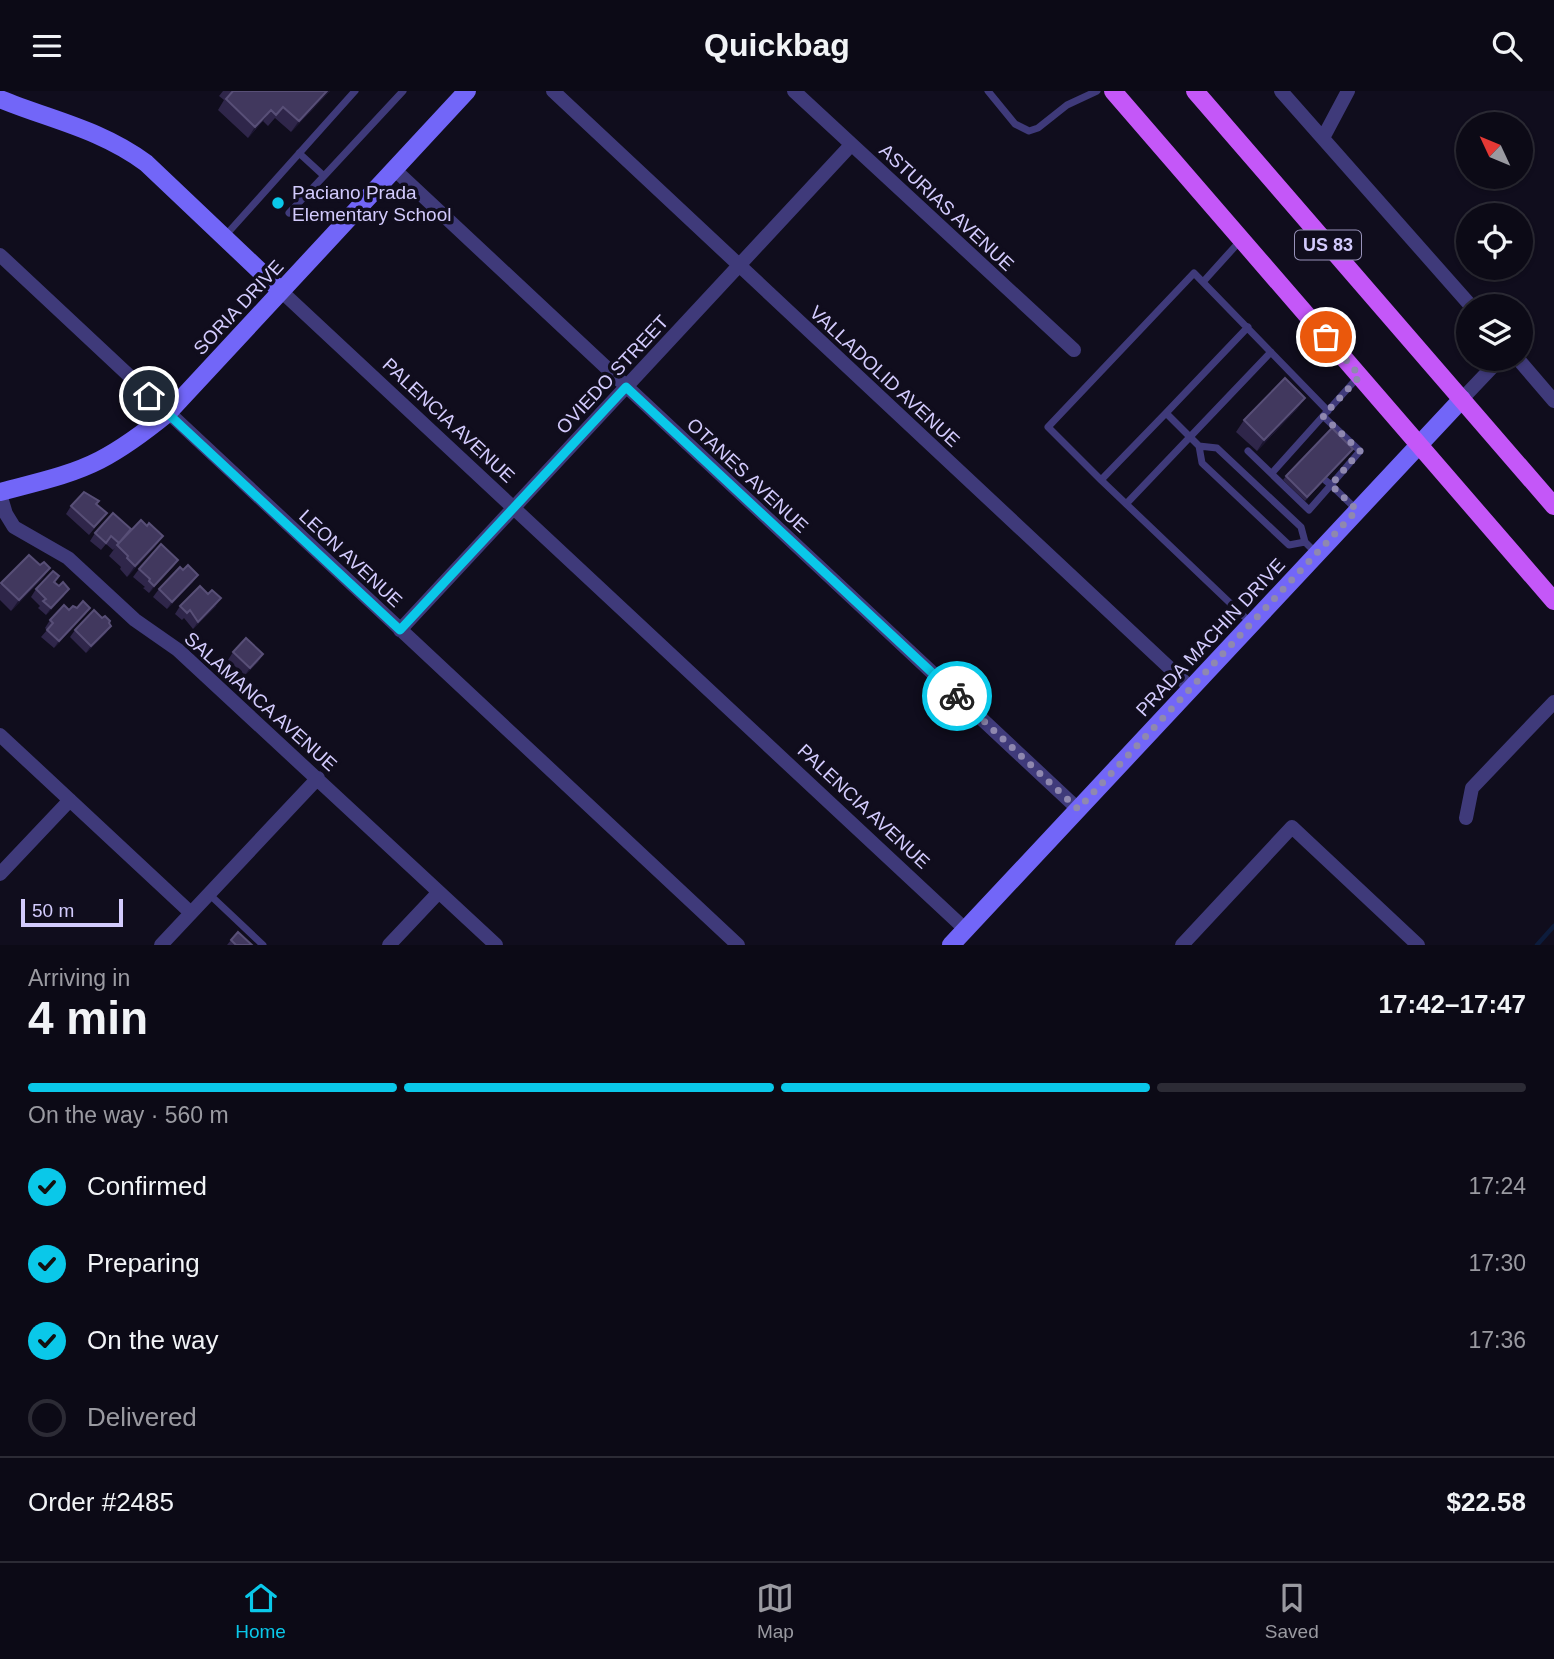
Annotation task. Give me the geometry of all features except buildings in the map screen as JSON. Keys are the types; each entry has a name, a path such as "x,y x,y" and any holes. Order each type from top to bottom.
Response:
{"main road":[{"name":"US 83","path":"1113,91 1554,601"},
{"name":"US 83","path":"1195,91 1554,506"}],"street":[{"name":"SORIA DRIVE","path":"0,493 98,461 137,439 168,414 467,91"},
{"name":"VALLADOLID AVENUE","path":"553,91 1191,688"},
{"name":"ASTURIAS AVENUE","path":"794,91 1074,350"},
{"path":"1281,91 1460,294"},
{"path":"1322,138 1348,91"},
{"name":"PALENCIA AVENUE","path":"0,99 96,133 123,146 146,163 965,929"},
{"name":"OVIEDO STREET","path":"400,630 851,145"},
{"name":"OTANES AVENUE","path":"394,169 1078,809"},
{"name":"LEON AVENUE","path":"0,255 738,945"},
{"name":"PRADA MACHIN DRIVE","path":"950,945 1251,624 1311,548 1357,510 1489,371"},
{"path":"1528,371 1554,401"},
{"name":"SALAMANCA AVENUE","path":"0,493 6,515 14,527 68,558 135,619 178,650 496,945"},
{"path":"1465,818 1472,788 1554,702"},
{"path":"0,735 191,913"},
{"path":"161,945 318,778"},
{"path":"0,874 70,800"},
{"path":"1182,945 1292,827 1414,944"},
{"path":"389,945 439,892"}],"lane":[{"path":"224,237 355,91"},
{"path":"289,213 403,91"},
{"path":"988,91 1015,124 1028,131 1038,128 1067,104 1097,91"},
{"path":"299,153 324,176"},
{"path":"1203,282 1242,239"},
{"path":"1248,451 1309,510 1344,464 1360,451 1248,327 1194,273 1048,427 1251,624"},
{"path":"1101,480 1248,327"},
{"path":"1127,503 1271,352"},
{"path":"1272,473 1312,434 1326,413 1360,376"},
{"path":"1166,413 1199,446 1202,463 1289,545 1311,548"},
{"path":"1199,446 1217,447 1301,527 1311,548"},
{"path":"1294,450 1303,459"},
{"path":"1283,462 1292,471"},
{"path":"1328,483 1357,510"},
{"path":"1314,491 1320,497"},
{"path":"209,894 263,945"}],"waterway":[{"path":"1537,945 1554,926"}],"way so far":[{"path":"957,696 1078,809 1357,510 1331,485 1360,451 1323,416 1360,376 1326,337"}],"place":[{"name":"Paciano Prada Elementary School","path":"278,203"}],"route":[{"path":"149,396 400,630 626,387 957,696"}]}
